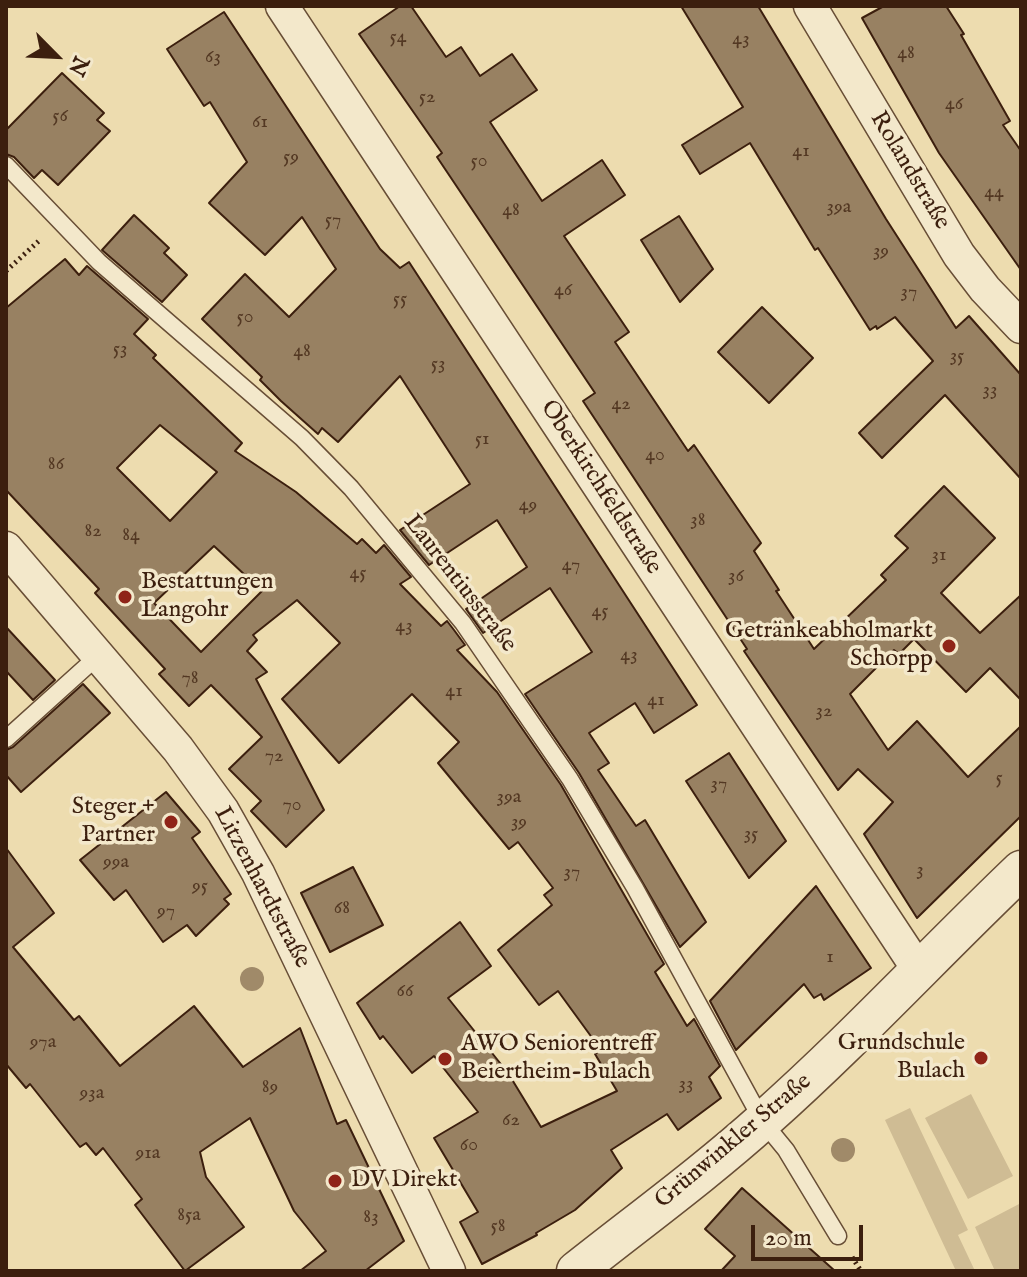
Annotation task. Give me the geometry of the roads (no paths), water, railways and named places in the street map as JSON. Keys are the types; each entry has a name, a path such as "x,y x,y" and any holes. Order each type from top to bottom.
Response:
{"street":[{"name":"Oberkirchfeldstraße","path":"282,6 918,969"},
{"name":"Rolandstraße","path":"810,6 959,255 985,289 1021,327"},
{"name":"Litzenhardtstraße","path":"6,548 178,749 223,811 258,873 449,1271"},
{"name":"Grünwinkler Straße","path":"576,1271 763,1122 847,1044 918,969 1021,870"}],"lane":[{"name":"Laurentiusstraße","path":"6,165 99,262 302,438 351,488 463,623 570,779 635,888 763,1122 786,1150 838,1236"},
{"path":"6,739 98,656"}],"place":[{"name":"Bestattungen Langohr","path":"125,597"},
{"name":"Getränkeabholmarkt Schorpp","path":"949,646"},
{"name":"Steger + Partner","path":"171,822"},
{"name":"Grundschule Bulach","path":"981,1058"},
{"name":"AWO Seniorentreff Beiertheim-Bulach","path":"445,1059"},
{"name":"DV Direkt","path":"335,1181"}]}
